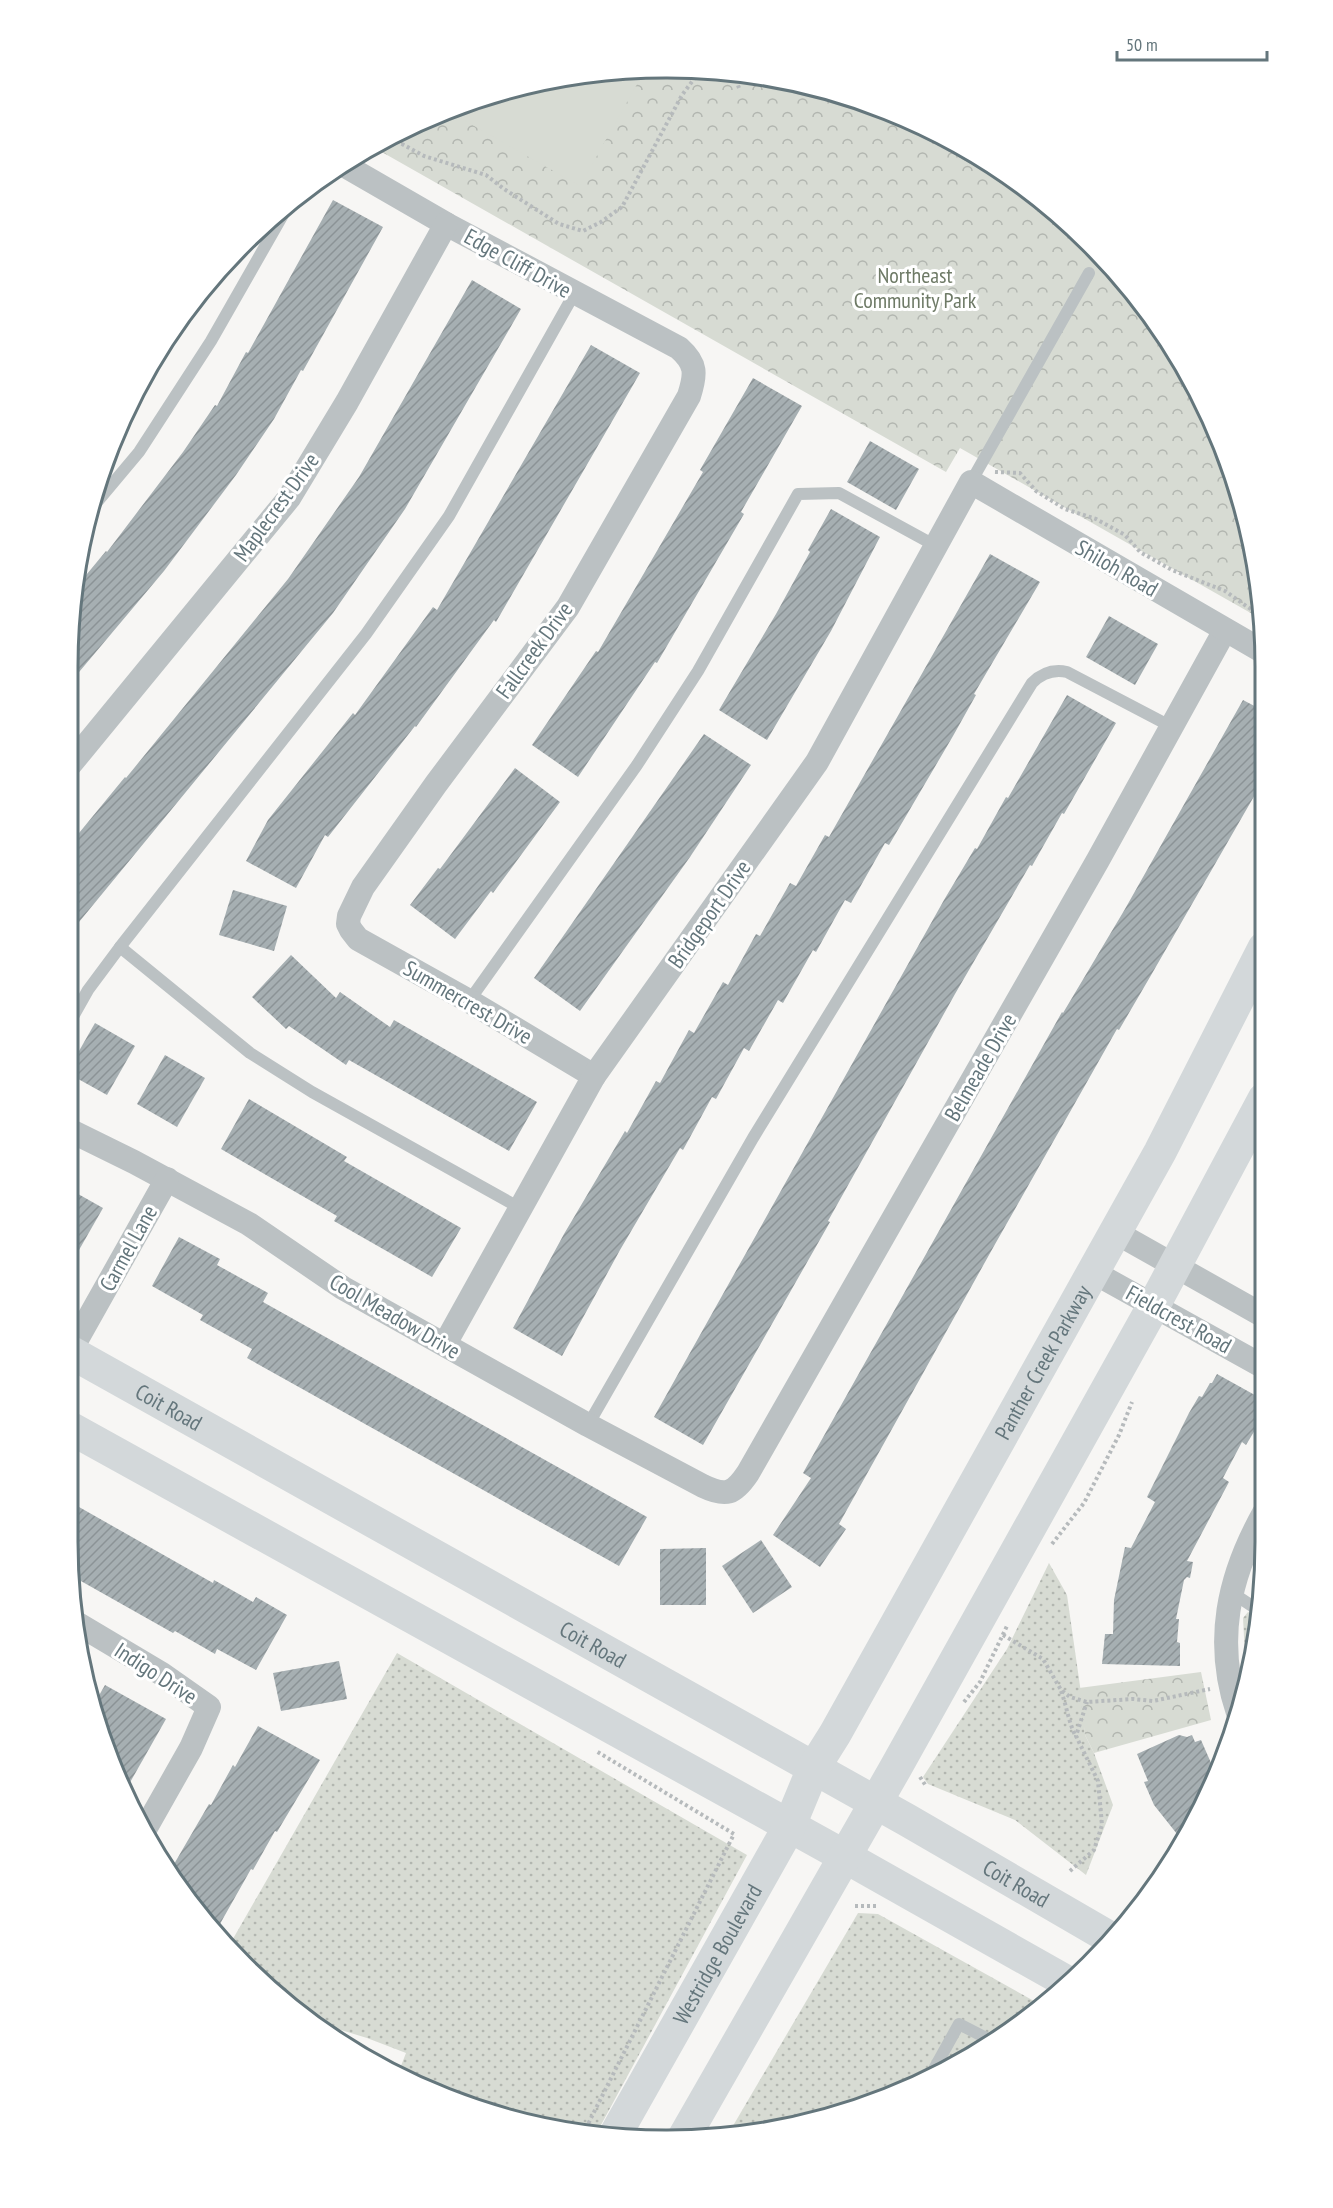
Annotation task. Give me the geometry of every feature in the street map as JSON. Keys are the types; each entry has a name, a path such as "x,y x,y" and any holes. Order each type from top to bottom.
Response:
{"main road":[{"name":"Panther Creek Parkway","path":"813,1769 835,1734 1093,1272 1176,1121 1255,966"},
{"path":"688,2129 1154,1305 1255,1116"},
{"name":"Coit Road","path":"78,1353 875,1802 1105,1935"},
{"path":"78,1432 1061,1978"},
{"name":"Westridge Boulevard","path":"619,2128 789,1827 813,1769"}],"street":[{"name":"Edge Cliff Drive","path":"352,170 574,294 679,348 692,362"},
{"name":"Maplecrest Drive","path":"78,755 289,498 347,402 446,224"},
{"name":"Fallcreek Drive","path":"348,924 351,907 363,887 436,784 568,607 689,396 694,376 692,362"},
{"name":"Bridgeport Drive","path":"445,1344 594,1076 817,762 970,483"},
{"name":"Shiloh Road","path":"970,483 1254,647"},
{"name":"Belmeade Drive","path":"724,1493 738,1488 748,1473 1172,728 1225,630"},
{"name":"Summercrest Drive","path":"348,924 358,939 469,1000 594,1076"},
{"name":"Cool Meadow Drive","path":"78,1134 167,1179 249,1224 343,1288 588,1425 703,1486 724,1493"},
{"name":"Carmel Lane","path":"78,1339 167,1179"},
{"name":"Fieldcrest Road","path":"1114,1232 1255,1311"},
{"name":"Fieldcrest Road","path":"1093,1272 1255,1362"},
{"path":"1234,1698 1229,1680 1226,1636 1231,1592 1245,1549 1255,1530"},
{"name":"Indigo Drive","path":"85,1628 162,1674 209,1707 191,1748 149,1822"}],"lane":[{"path":"104,494 139,452 205,350 277,225"},
{"path":"970,483 1089,273"},
{"path":"78,1008 88,990 120,947 366,634 443,525 574,294"},
{"path":"469,1000 643,756 698,671 798,494 839,493 936,546"},
{"path":"588,1425 753,1138 1032,683 1039,676 1047,673 1058,670 1067,672 1172,728"},
{"path":"120,947 250,1053 312,1092 520,1208"},
{"path":"1231,1592 1251,1606"},
{"path":"938,2063 959,2024 984,2037"}],"path":[{"path":"399,143 424,156 486,175 559,224 584,231 622,207 682,95 694,79"},
{"path":"737,82 739,88"},
{"path":"970,483 998,471 1020,473 1036,491 1065,509 1096,519 1125,535 1140,552 1172,570 1225,591 1252,610"},
{"path":"1003,1635 1043,1659 1061,1690 1066,1703 1068,1721 1098,1781 1102,1825 1094,1850 1070,1871"},
{"path":"1061,1690 1070,1697 1088,1702 1132,1699 1153,1701 1206,1691 1229,1680"},
{"path":"1076,1736 1088,1702"},
{"path":"588,2125 734,1833"}],"green space":[{"name":"Northeast Community Park","path":"666,78 743,83 819,98 892,123 961,157 1025,200 1083,250 1109,278 1156,340 1194,406 1224,477 1244,552 1253,614 960,448 946,472 382,152 441,123 514,98 590,83"},
{"path":"640,79 580,186 458,117 514,98 552,89"},
{"path":"1049,1563 1067,1595 1085,1735 1113,1805 1086,1875 1015,1820 928,1784 923,1777 1007,1649"},
{"path":"1248,1612 1251,1613 1245,1651 1243,1618"},
{"path":"397,1653 747,1855 600,2126 552,2119 514,2110 477,2099 406,2069 401,2066 406,2053 337,2029 278,1984 233,1939"},
{"path":"1201,1672 1211,1720 1094,1753 1085,1735 1079,1688"},
{"path":"858,1913 878,1914 1034,2001 961,2051 892,2085 819,2110 781,2119 733,2126"}],"building":[{"path":"333,200 383,227 303,371 301,370 274,419 236,475 164,571 78,673 79,628 85,576 107,552 183,452 215,405 217,406 246,352 248,353"},
{"path":"472,280 521,309 405,509 333,613 78,923 78,834 288,579 359,477"},
{"path":"591,345 640,373 496,622 494,620 416,727 328,837 325,835 296,888 246,861 268,820 353,713 355,715 433,607 437,610"},
{"path":"753,378 802,406 741,512 744,514 657,663 655,662 578,777 532,745 596,651 598,652 703,472 700,470"},
{"path":"870,441 919,469 896,510 847,482"},
{"path":"831,509 880,537 831,631 767,740 719,710 776,614"},
{"path":"990,554 1040,582 889,845 885,843 851,903 845,900 816,952 813,950 783,1003 778,1000 749,1051 744,1048 716,1099 712,1097 683,1150 680,1148 620,1250 562,1356 513,1328 564,1234 625,1131 627,1133 656,1081 660,1083 689,1030 694,1033 723,982 728,985 756,934 760,936 790,883 796,886 825,835 829,837"},
{"path":"1109,616 1158,644 1135,685 1086,657"},
{"path":"1067,695 1116,723 955,994 828,1221 830,1222 703,1445 654,1417 944,900 975,848 977,849 1006,797 1008,798"},
{"path":"1243,700 1255,706 1255,795 1119,1030 1117,1029 994,1246 839,1524 846,1529 820,1567 773,1535 811,1478 803,1473 1062,1012 1125,909"},
{"path":"704,734 751,765 690,857 580,1011 534,978"},
{"path":"515,768 560,802 493,893 491,891 455,939 410,905 438,868 440,869"},
{"path":"233,890 287,906 274,951 219,935"},
{"path":"291,955 336,998 340,992 390,1027 394,1020 537,1102 509,1151 349,1060 346,1065 289,1026 286,1029 252,997"},
{"path":"95,1023 135,1046 107,1095 78,1079 78,1053"},
{"path":"165,1055 205,1078 177,1127 137,1104"},
{"path":"249,1099 347,1157 344,1161 461,1228 432,1277 334,1221 337,1216 221,1149"},
{"path":"78,1194 103,1208 78,1252"},
{"path":"179,1237 220,1259 217,1265 268,1293 263,1302 647,1517 619,1566 247,1358 252,1349 200,1320 203,1315 152,1286"},
{"path":"1217,1374 1255,1395 1255,1430 1246,1445 1242,1442 1223,1478 1229,1482 1187,1561 1193,1562 1190,1578 1187,1577 1184,1580 1176,1619 1179,1619 1177,1642 1180,1643 1180,1666 1102,1664 1105,1634 1113,1634 1114,1600 1125,1547 1131,1548 1155,1502 1147,1497 1189,1413 1199,1396 1202,1397"},
{"path":"78,1506 213,1583 214,1580 253,1602 256,1597 287,1615 256,1670 217,1649 215,1654 175,1631 173,1633 79,1580"},
{"path":"761,1540 792,1587 753,1613 722,1566"},
{"path":"706,1548 706,1605 660,1605 660,1549"},
{"path":"339,1661 347,1699 281,1711 273,1673"},
{"path":"105,1685 166,1719 130,1782 109,1731 99,1696"},
{"path":"258,1726 320,1760 253,1870 251,1869 220,1925 174,1864 233,1765 235,1767"},
{"path":"1179,1735 1187,1737 1192,1735 1195,1742 1201,1740 1211,1764 1177,1834 1154,1805 1144,1782 1148,1781 1137,1754"}]}
